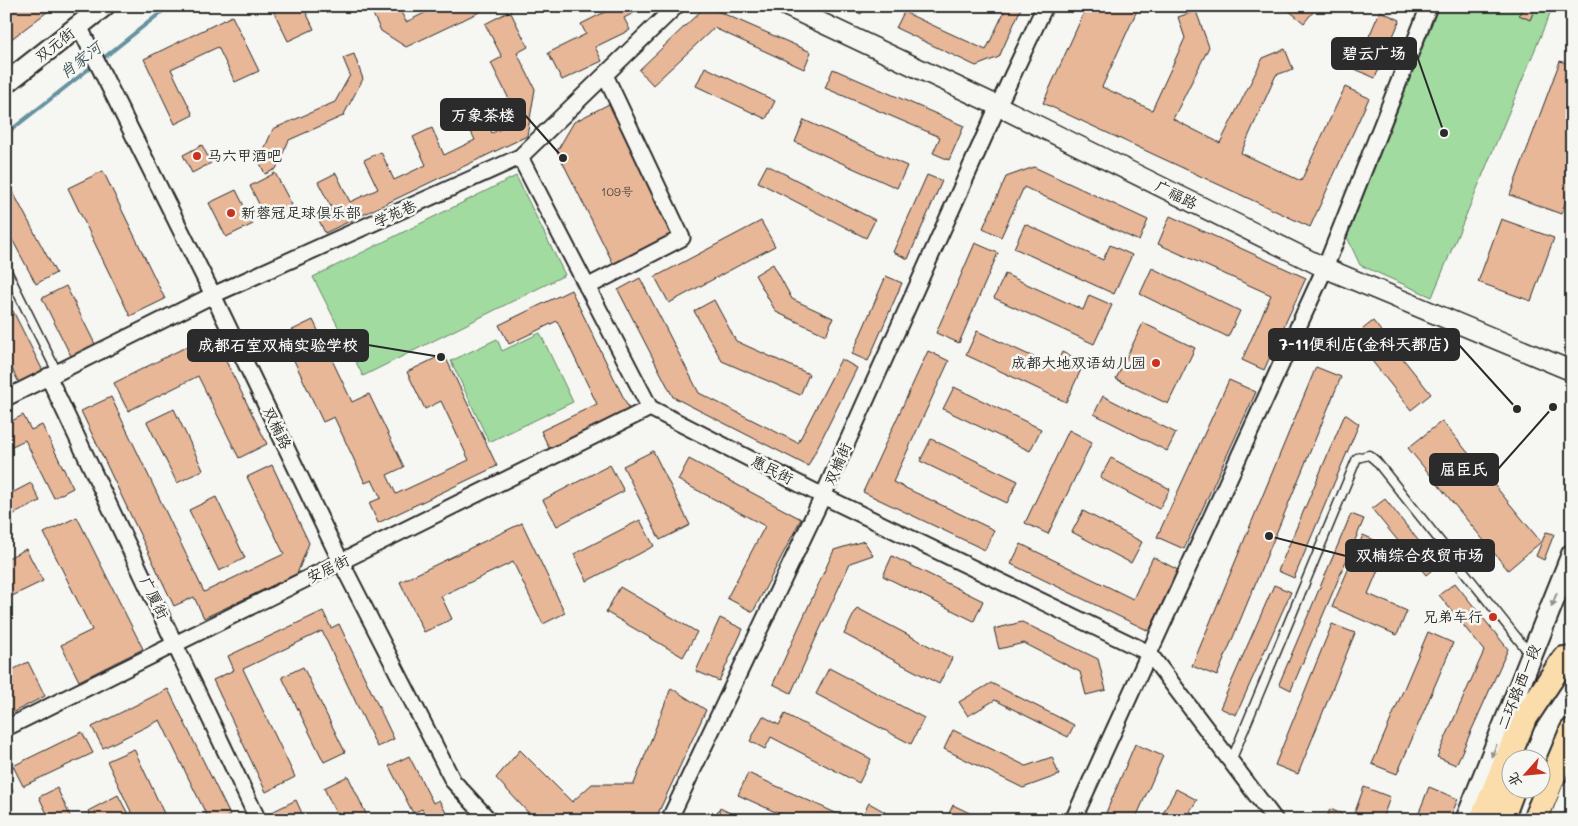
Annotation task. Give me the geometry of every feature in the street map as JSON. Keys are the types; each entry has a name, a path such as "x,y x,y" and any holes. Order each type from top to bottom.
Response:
{"highway":[{"path":"1529,748 1568,650"},
{"path":"1482,820 1523,721 1568,650"},
{"path":"1535,820 1572,731"},
{"path":"1501,820 1509,798"}],"main road":[{"name":"双元街","path":"6,83 104,6"},
{"name":"二环路西一段","path":"1466,820 1572,554"},
{"path":"1564,817 1572,790"}],"street":[{"name":"学苑巷","path":"6,398 213,296 520,158 676,6"},
{"name":"广福路","path":"786,6 998,106 1324,268 1572,371"},
{"name":"双楠街","path":"669,820 824,496 998,106 1045,6"},
{"path":"1072,820 1324,268 1429,6"},
{"name":"双楠路","path":"79,26 213,296 341,562 453,781 489,820"},
{"path":"587,287 682,238 605,76"},
{"path":"520,158 650,408"},
{"name":"广厦街","path":"52,374 258,820"},
{"name":"惠民街","path":"650,408 824,496 1149,653"},
{"name":"安居街","path":"6,728 650,408"},
{"path":"1149,653 1275,820"}],"lane":[{"path":"6,269 52,374"},
{"path":"1231,761 1357,458 1369,455 1376,461 1532,656"}],"green space":[{"path":"1439,6 1553,6 1432,297 1360,265 1347,237"},
{"path":"516,176 565,275 363,376 313,277"},
{"path":"540,333 573,402 489,442 451,361 497,339 502,351"}],"building":[{"path":"6,6 55,6 6,43"},
{"path":"271,6 303,6 314,29 288,41"},
{"path":"369,6 398,6 406,22 439,6 492,6 406,47 381,31"},
{"path":"617,6 647,6 624,18 630,30 595,47 602,61 562,80 548,53 586,34 581,24"},
{"path":"706,6 811,52 804,69 714,28 653,85 639,70"},
{"path":"845,6 865,6 861,14"},
{"path":"1007,6 1022,6 999,57 976,66 896,28 904,12 986,50"},
{"path":"1087,6 1139,6 1102,87 1152,110 1185,38 1178,17 1196,11 1209,47 1173,119 1220,143 1263,58 1285,49 1293,69 1276,75 1241,153 1301,181 1345,87 1369,98 1310,227 1043,103"},
{"path":"1283,6 1318,6 1304,23"},
{"path":"1523,6 1536,6 1530,20 1519,15"},
{"path":"510,11 528,47 517,53 535,89 527,136 325,233 317,216 332,209 318,182 336,173 350,202 378,189 364,160 381,152 394,180 426,165 413,137 432,128 444,155 475,140 462,113 478,105 492,133 511,124 512,105 491,63 502,57 485,24"},
{"path":"1380,11 1400,20 1375,78 1355,69"},
{"path":"232,16 259,71 235,82 218,47 171,69 193,115 175,124 144,59"},
{"path":"354,54 363,79 343,116 289,140 276,169 265,174 259,161 273,129 335,102 350,75 343,58"},
{"path":"1560,61 1572,65 1572,185 1561,214 1510,195"},
{"path":"705,67 775,101 766,119 696,86"},
{"path":"833,69 964,126 949,160 933,153 940,137 825,88"},
{"path":"613,102 677,232 614,265 557,151 574,122"},
{"path":"804,120 907,166 897,188 795,142"},
{"path":"202,145 211,163 192,173 183,155"},
{"path":"767,165 875,220 866,238 758,182"},
{"path":"1034,167 1148,220 1139,241 1024,187 1001,237 983,228 1006,177"},
{"path":"103,171 165,299 130,316 68,188"},
{"path":"275,173 292,205 266,218 250,186"},
{"path":"927,175 942,181 908,259 893,252"},
{"path":"6,179 56,273 36,284 6,228"},
{"name":"新蓉冠足球俱乐部","path":"236,190 253,224 226,237 209,203"},
{"path":"1170,216 1306,278 1264,370 1242,360 1271,295 1158,244"},
{"path":"1501,219 1554,238 1531,301 1478,282"},
{"path":"761,221 775,246 669,303 655,277"},
{"path":"1025,224 1103,260 1110,245 1132,255 1114,294 1014,248"},
{"path":"975,243 998,253 959,343 936,333"},
{"path":"773,264 792,299 833,318 826,335 776,312 755,275"},
{"path":"1152,268 1240,311 1228,337 1140,294"},
{"path":"1005,274 1083,310 1089,295 1112,305 1094,344 994,298"},
{"path":"886,276 902,283 868,361 852,354"},
{"path":"640,278 699,393 798,443 841,359 857,368 808,466 673,397 618,290"},
{"path":"66,286 97,348 73,360 42,298"},
{"path":"571,290 630,411 550,450 541,431 597,404 557,321 509,344 499,325"},
{"path":"714,300 736,341 809,374 800,395 722,361 694,311"},
{"path":"13,311 44,373 20,385 6,357 6,314"},
{"path":"313,320 352,402 369,394 404,467 387,475 396,494 469,460 441,401 425,409 407,372 444,354 497,466 378,523 369,503 381,498 372,480 365,483 334,417 323,422 282,335"},
{"path":"1373,321 1431,394 1411,410 1353,337"},
{"name":"成都大地双语幼儿园","path":"1143,323 1195,348 1168,404 1116,379"},
{"path":"977,331 1055,367 1062,352 1084,363 1066,402 966,355"},
{"path":"190,345 219,347 267,444 239,458 198,376 128,411 114,383"},
{"path":"928,351 949,361 893,482 994,530 985,550 863,492"},
{"path":"1316,367 1341,377 1217,676 1192,666"},
{"path":"1229,380 1256,392 1184,549 1157,537"},
{"path":"954,387 1041,429 1030,451 943,409"},
{"path":"1103,396 1176,433 1167,451 1094,414"},
{"path":"111,397 204,592 284,554 247,477 272,465 309,543 297,574 204,618 194,597 174,606 81,411"},
{"path":"174,409 203,470 177,483 147,422"},
{"path":"1345,414 1359,424 1294,578 1278,571"},
{"path":"23,415 31,430 42,425 73,488 54,498 25,440 6,449 6,424"},
{"path":"1442,421 1541,542 1508,570 1408,448"},
{"path":"1069,430 1092,442 1048,534 1025,523"},
{"path":"931,439 1018,481 1007,503 920,461"},
{"path":"653,451 690,525 660,540 623,466"},
{"path":"1111,458 1170,489 1159,509 1100,478"},
{"path":"689,459 801,519 753,612 727,598 765,526 678,480"},
{"path":"610,465 624,491 557,526 543,500"},
{"path":"31,483 40,501 6,518 6,496"},
{"path":"216,497 245,558 219,571 189,510"},
{"path":"1385,499 1438,565 1426,575 1372,509"},
{"path":"1083,511 1142,542 1131,563 1072,532"},
{"path":"1351,514 1364,519 1291,690 1279,684"},
{"path":"77,517 143,649 79,681 61,645 92,630 44,533"},
{"path":"640,520 654,546 587,581 574,554"},
{"path":"522,523 565,613 543,624 513,562 441,596 452,619 424,632 400,582"},
{"path":"1546,532 1554,534 1544,560 1536,556"},
{"path":"1363,535 1388,546 1368,594 1407,611 1397,635 1332,607"},
{"path":"864,541 873,555 850,563 791,693 773,684 834,550"},
{"path":"1021,544 1133,599 1153,557 1178,570 1149,631 1011,564"},
{"path":"26,549 43,581 6,599 6,559"},
{"path":"892,556 983,601 974,621 883,576"},
{"path":"1455,583 1508,649 1456,765 1437,757 1484,651 1439,595"},
{"path":"1274,585 1291,592 1236,715 1220,708"},
{"path":"620,587 697,632 683,657 606,612"},
{"path":"857,608 952,658 939,684 844,634"},
{"path":"323,611 331,628 339,624 394,739 377,747 322,631 243,669 295,777 266,792 213,680 234,670 228,656"},
{"path":"720,618 743,629 719,681 696,671"},
{"path":"1022,622 1098,659 1106,690 1086,695 1080,672 1024,643 999,649 994,629"},
{"path":"1332,624 1355,633 1298,774 1275,765"},
{"path":"1428,632 1453,643 1397,774 1372,764"},
{"path":"28,662 45,696 6,716 6,673"},
{"path":"303,667 345,752 324,762 282,677"},
{"path":"829,668 924,718 911,744 816,694"},
{"path":"991,683 1074,725 1068,737 995,700 968,716 959,702"},
{"path":"671,688 706,710 655,820 535,820 496,778 520,750 572,802 592,784 634,784"},
{"path":"168,689 230,815 221,820 209,820 160,720 103,748 92,727"},
{"path":"785,714 871,759 859,783 771,737 765,749 750,741 763,716 779,725"},
{"path":"953,730 1026,766 1052,757 1059,775 1023,788 944,749"},
{"path":"82,732 93,753 23,786 13,766"},
{"path":"1135,744 1163,756 1135,820 1103,820"},
{"path":"134,749 167,820 135,820 107,761"},
{"path":"409,756 433,803 439,800 450,820 428,820 422,809 413,813 389,766"},
{"path":"748,773 840,815 838,820 793,820 738,795"},
{"path":"348,776 369,820 339,820 324,788"},
{"path":"6,777 13,791 6,794"},
{"path":"1364,787 1390,797 1382,820 1352,820"},
{"path":"1429,787 1458,799 1449,820 1416,820"},
{"path":"57,788 72,820 50,820 39,797"},
{"path":"1176,789 1197,800 1190,811 1205,820 1171,820 1162,815"},
{"path":"118,795 131,820 92,820 88,811"},
{"path":"296,800 305,820 275,820 272,812"},
{"path":"869,803 885,812 881,820 860,820"},
{"path":"953,805 984,820 946,820"},
{"path":"720,808 734,815 731,820 714,820"},
{"path":"1330,809 1342,814 1339,820 1326,820"}],"waterway":[{"name":"肖家河","path":"101,60 169,6"},
{"name":"肖家河","path":"6,134 95,64"}],"place":[{"name":"碧云广场","path":"1444,133"},
{"name":"马六甲酒吧","path":"197,156"},
{"name":"万象茶楼","path":"563,158"},
{"name":"新蓉冠足球俱乐部","path":"231,213"},
{"name":"成都石室双楠实验学校","path":"441,357"},
{"name":"成都大地双语幼儿园","path":"1156,363"},
{"name":"屈臣氏","path":"1553,407"},
{"name":"7-11便利店(金科天都店)","path":"1517,409"},
{"name":"双楠综合农贸市场","path":"1269,536"},
{"name":"兄弟车行","path":"1493,617"}]}
